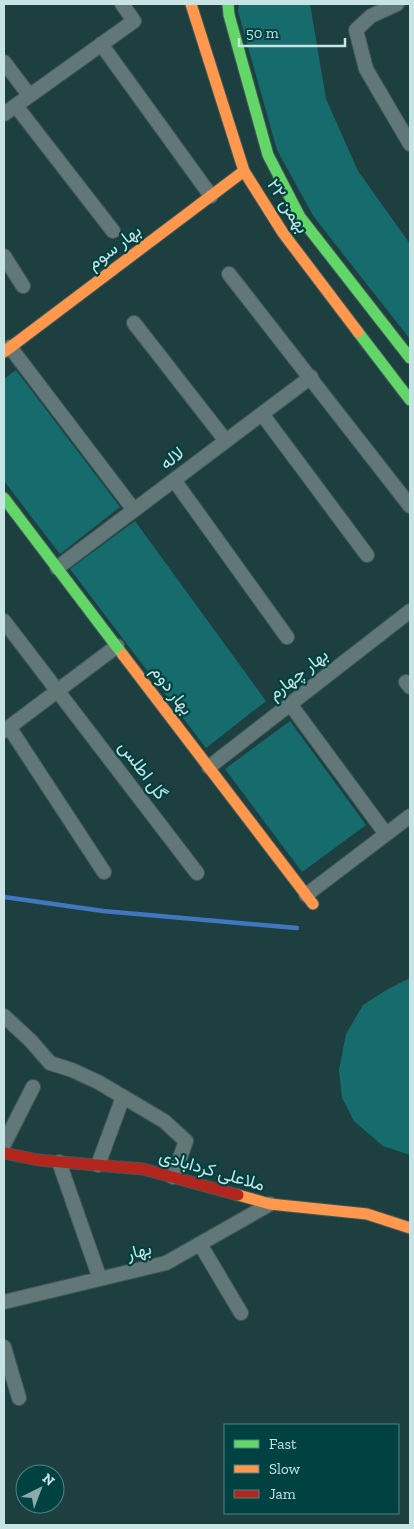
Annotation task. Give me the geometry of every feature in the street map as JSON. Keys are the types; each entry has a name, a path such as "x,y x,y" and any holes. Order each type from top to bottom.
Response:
{"street":[{"path":"4,114 134,21 122,4"},
{"name":"۲۲ بهمن","path":"191,4 244,171 283,233 410,400"},
{"name":"۲۲ بهمن","path":"228,4 229,14 268,155 300,217 410,358"},
{"path":"396,4 379,7 356,30 366,69 410,144"},
{"path":"100,44 211,196"},
{"path":"4,62 30,95"},
{"path":"16,106 113,231"},
{"name":"بهار سوم","path":"7,349 244,171"},
{"path":"4,256 23,286"},
{"path":"229,274 410,506"},
{"path":"134,323 226,441"},
{"path":"7,349 134,510"},
{"name":"لاله","path":"57,568 311,377"},
{"path":"262,414 367,555"},
{"path":"174,480 287,637"},
{"name":"بهار دوم","path":"4,498 309,899"},
{"name":"بهار چهارم","path":"209,767 410,612"},
{"name":"گل اطلس","path":"4,620 197,873"},
{"path":"104,872 6,729 117,646"},
{"path":"290,704 386,834"},
{"path":"309,899 410,816"},
{"path":"4,1016 31,1040 50,1062 98,1082 164,1121 186,1141 173,1177"},
{"path":"4,1144 33,1087"},
{"path":"98,1165 123,1097"},
{"name":"ملاعلی کردابادی","path":"4,1153 38,1160 143,1169 270,1204 367,1214 410,1228"},
{"path":"60,1162 100,1280"},
{"name":"بهار","path":"4,1302 166,1263 270,1204"},
{"path":"200,1244 241,1313"},
{"path":"4,1347 19,1398"}],"shaded area":[{"path":"239,4 310,4 326,99 358,171 410,244 410,339 314,217 277,150 238,11"},
{"path":"16,370 120,507 60,554 4,481 4,379"},
{"path":"135,521 266,701 206,748 70,569"},
{"path":"290,721 366,825 302,872 225,769"},
{"path":"410,978 410,1155 383,1146 354,1121 342,1098 339,1070 346,1034 363,1005"}],"waterway":[{"path":"4,897 103,911 297,928"}],"traffic: fast":[{"path":"228,4 229,15 268,155 300,217 410,358"},
{"path":"358,332 410,400"},
{"path":"4,498 123,655"}],"traffic: slow":[{"path":"191,4 244,171 283,233 358,332"},
{"path":"4,352 244,171"},
{"path":"123,655 313,904"},
{"path":"238,1195 270,1204 367,1214 410,1228"}],"traffic: jam":[{"path":"4,1153 38,1160 143,1169 238,1195"}]}
